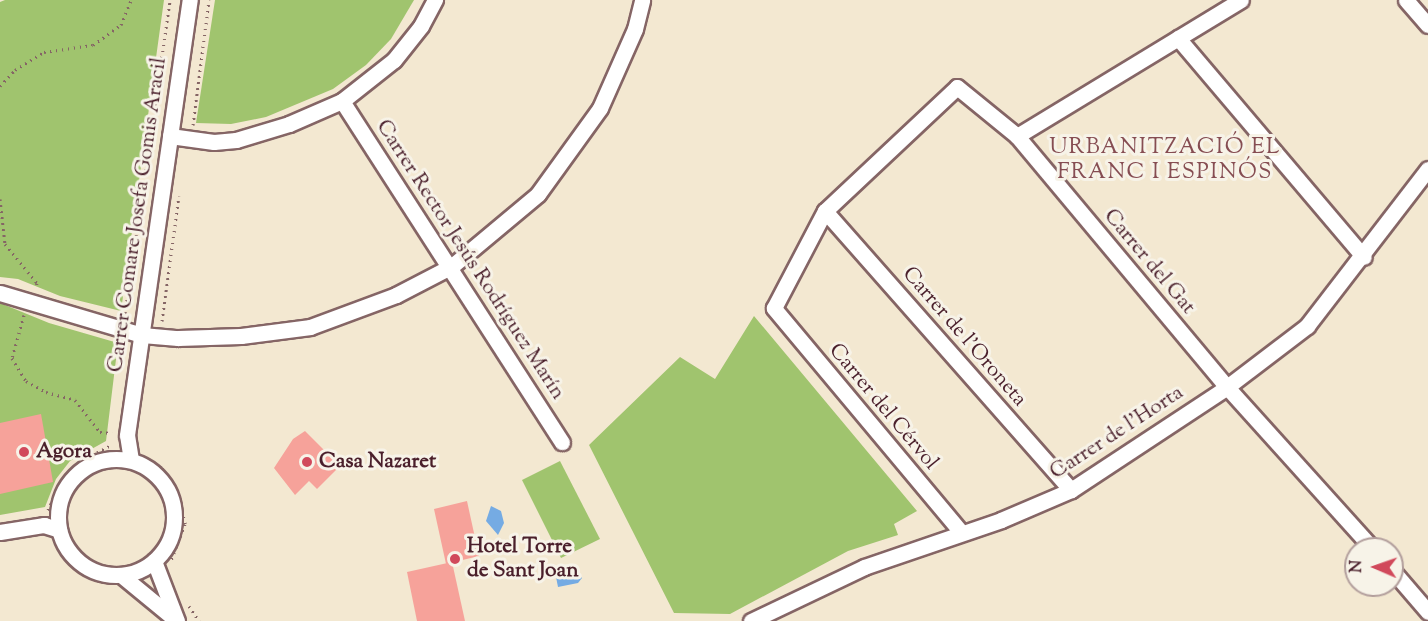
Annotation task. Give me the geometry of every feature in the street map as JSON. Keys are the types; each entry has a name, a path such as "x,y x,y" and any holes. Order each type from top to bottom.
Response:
{"street":[{"name":"Carrer Comare Josefa Gomis Aracil","path":"114,460 142,335 190,0"},
{"path":"170,136 204,134 236,140 289,124 342,101 394,60 421,26 435,0"},
{"path":"0,293 32,296 142,335 178,338 240,336 310,327 375,305 452,266 538,194 588,126 635,29 642,0"},
{"path":"1017,136 1241,0"},
{"path":"1406,0 1428,25"},
{"path":"1178,38 1364,257"},
{"name":"Carrer del Gat","path":"825,211 957,87 1017,136 1227,387 1362,537"},
{"name":"Carrer Rector Jesús Rodríguez Marín","path":"342,101 452,266 562,442"},
{"name":"Carrer de l'Horta","path":"751,621 864,567 1001,520 1071,490 1227,387 1307,326 1364,257 1428,169"},
{"name":"Carrer del Cérvol","path":"825,211 774,308 961,532"},
{"name":"Carrer de l'Oroneta","path":"825,211 1071,490"},
{"name":"Carrer Comare Josefa Gomis Aracil","path":"120,434 131,460"},
{"path":"114,460 131,460 153,472 172,501 171,536 160,563 177,621 121,575 86,567 72,556 59,530 57,514 64,490 74,476 88,465 114,460"},
{"path":"0,532 57,514"},
{"path":"40,519 59,530"},
{"path":"121,575 160,563"},
{"path":"1404,584 1428,612"}],"path":[{"path":"0,86 15,70 44,52 93,45 122,25 131,0"},
{"path":"124,320 170,0"},
{"path":"204,134 204,132 189,129 207,0"},
{"path":"204,134 193,126 207,0"},
{"path":"178,338 178,328 161,324 181,185"},
{"path":"0,199 5,244 38,283 12,358 26,381 46,392 75,400 100,432 120,434"},
{"path":"32,296 45,294"},
{"path":"113,428 120,434"},
{"path":"40,519 48,511 63,478 81,461 111,447 120,434"},
{"path":"143,450 142,457 168,476 178,493 185,524 160,563"},
{"path":"188,603 200,621"}],"green space":[{"path":"5,0 164,0 121,311 60,296 18,279 0,277 0,2"},
{"path":"215,0 414,0 391,39 366,65 333,89 266,117 231,124 196,123"},
{"path":"0,303 49,323 118,343 106,441 70,461 56,479 45,507 0,515"},
{"path":"754,316 917,511 894,524 898,535 848,551 730,614 674,613 589,445 680,357 715,379"},
{"path":"560,461 600,539 561,558 522,480"}],"water":[{"path":"491,506 501,511 504,523 498,535 486,521"},
{"path":"576,572 582,578 578,583 558,587 556,577"}],"building":[{"name":"Agora","path":"41,414 53,482 0,494 0,423"},
{"name":"Casa Nazaret","path":"305,431 340,466 317,489 309,481 295,495 274,468 293,439"},
{"path":"467,501 479,556 446,564 434,509"},
{"path":"452,562 465,621 417,621 407,572"}],"place":[{"name":"Agora","path":"24,452"},
{"name":"Casa Nazaret","path":"307,462"},
{"name":"Hotel Torre de Sant Joan","path":"455,559"}],"district":[{"name":"URBANITZACIÓ EL FRANC I ESPINÓS","path":"1165,160"}]}
